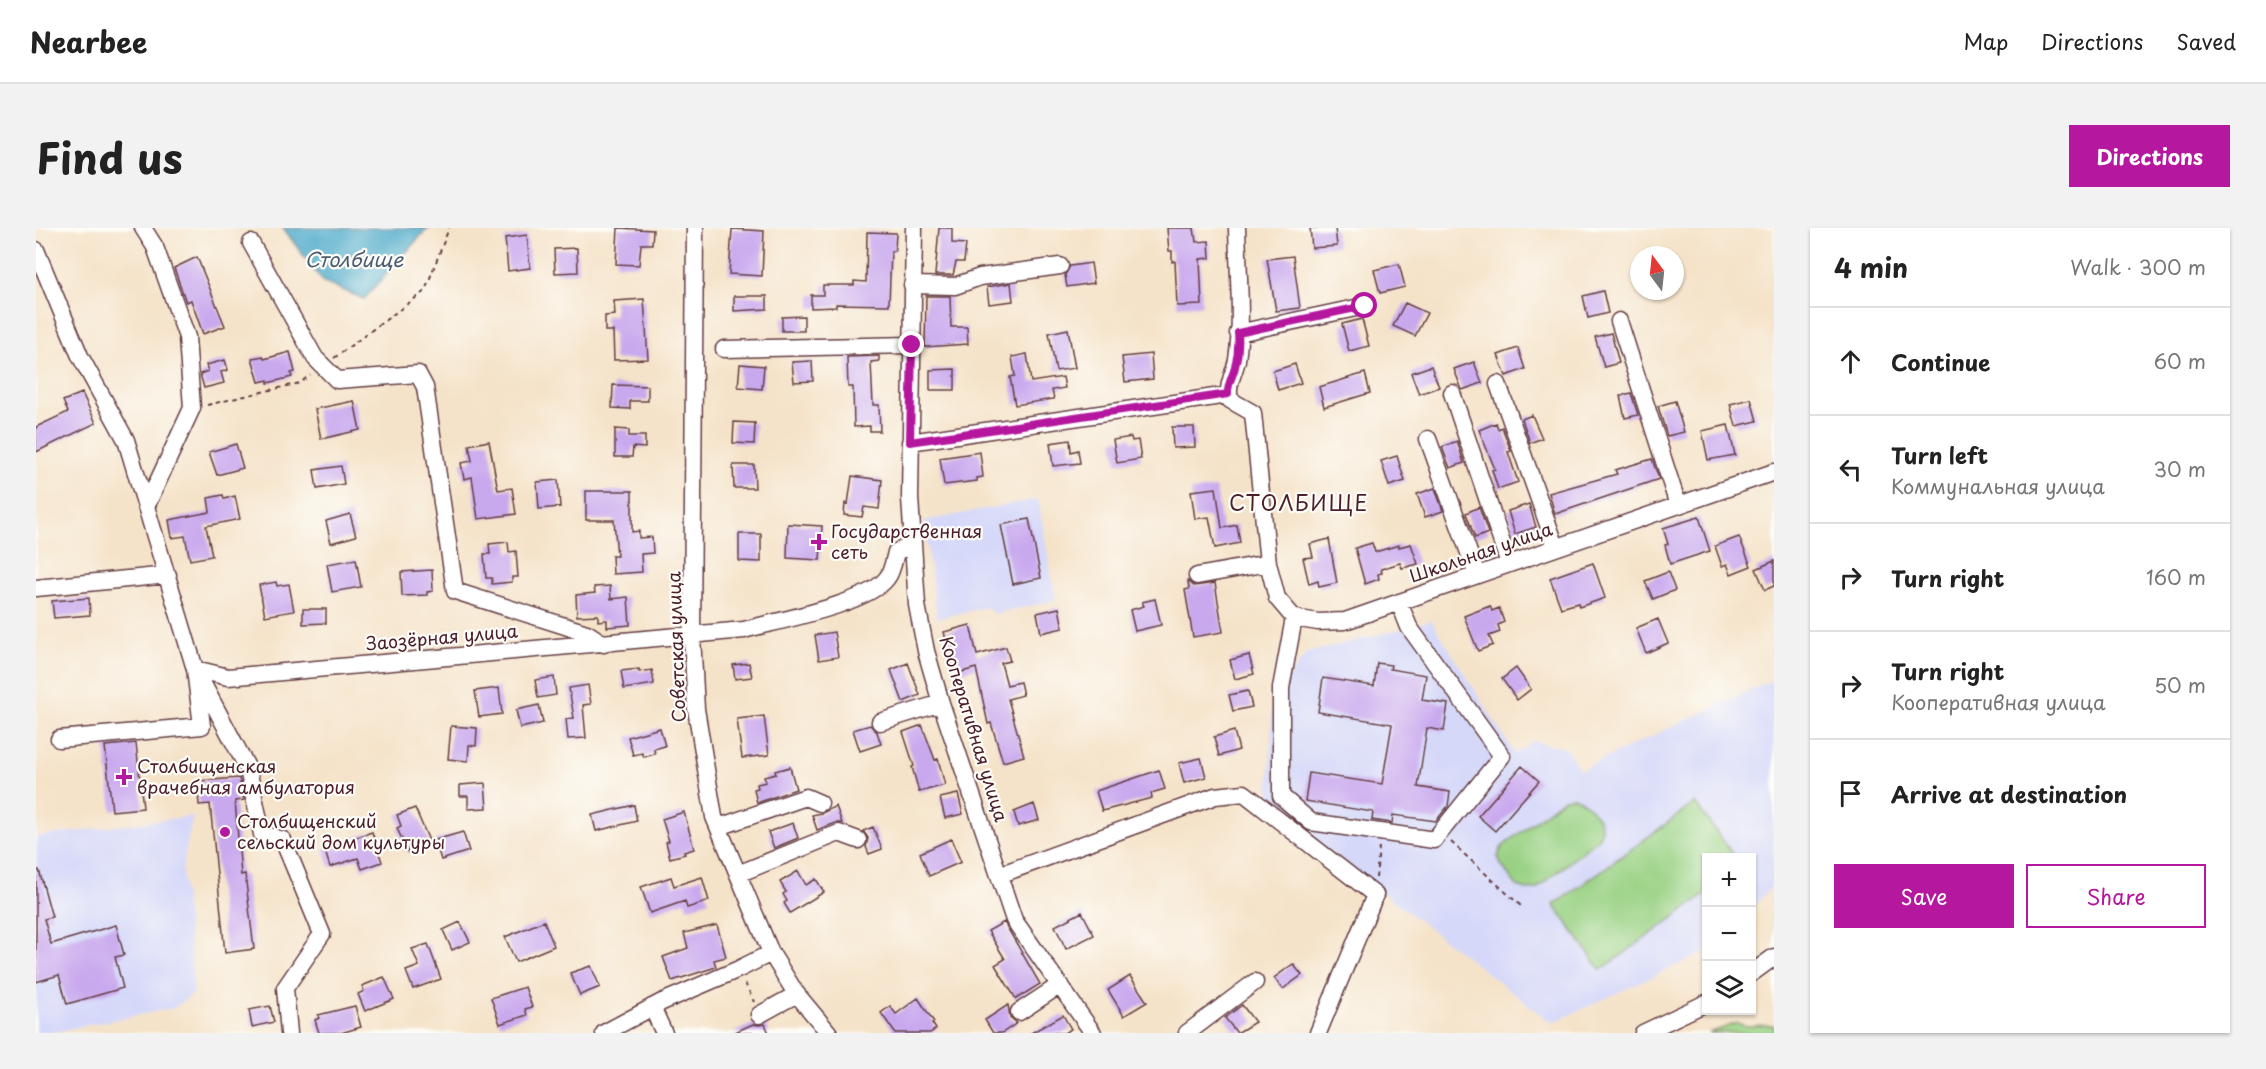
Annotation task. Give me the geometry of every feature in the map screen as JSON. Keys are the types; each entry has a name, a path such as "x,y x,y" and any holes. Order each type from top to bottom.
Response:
{"street":[{"path":"143,228 155,247 187,337 192,408 146,507"},
{"name":"Советская улица","path":"695,228 692,636 696,709 714,817 773,957 793,989 830,1033"},
{"name":"Кооперативная улица","path":"914,228 910,498 917,605 926,651 940,704 1014,920 1093,1033"},
{"path":"1237,228 1239,338 1235,369 1227,390 1230,400 1252,413 1268,563 1277,598 1294,618 1281,688 1281,796 1311,822 1434,840 1502,756 1409,627 1400,602"},
{"path":"251,243 315,358 338,380 418,374 425,387 455,591 587,633 604,644"},
{"path":"36,250 80,356 126,440 195,669 202,726 59,739"},
{"path":"912,285 954,286 980,277 1060,266"},
{"path":"1239,338 1365,306"},
{"path":"1619,321 1678,505"},
{"path":"1239,338 1334,323"},
{"path":"724,349 912,345"},
{"path":"1498,384 1556,547"},
{"path":"1452,393 1509,564"},
{"path":"910,442 1228,394"},
{"path":"1428,439 1477,575"},
{"name":"Школьная улица","path":"1294,618 1318,622 1345,621 1774,472"},
{"name":"Заозёрная улица","path":"195,669 228,677 744,630 870,593 887,578 896,552 913,544"},
{"path":"1197,576 1268,563"},
{"path":"36,588 168,575"},
{"path":"195,669 248,769 262,834 283,840 322,934 285,988 289,1033"},
{"path":"880,722 940,704"},
{"path":"999,875 1215,796 1244,793 1375,895 1318,1033"},
{"path":"718,827 806,797 820,803"},
{"path":"738,874 839,833 858,840"},
{"path":"604,1033 658,1019 739,969 773,957"},
{"path":"1756,970 1774,957"},
{"path":"1187,1033 1255,982"},
{"path":"1018,1012 1060,986"},
{"path":"759,1015 793,989"},
{"path":"1643,1033 1702,1005"}],"path":[{"path":"329,362 426,291 449,228"},
{"path":"192,408 300,383 310,376"},
{"path":"1375,895 1380,832"},
{"path":"1440,832 1522,907"},
{"path":"739,969 759,1015"}],"shaded area":[{"path":"1038,499 1056,600 993,614 988,607 937,618 924,521"},
{"path":"1431,620 1515,754 1532,741 1566,748 1580,770 1774,679 1774,884 1756,904 1756,853 1702,853 1702,954 1552,1023 1269,805 1272,701 1307,653"},
{"path":"193,816 182,869 194,993 174,1008 48,1033 36,1033 36,837"}],"green space":[{"path":"1574,797 1596,814 1601,825 1598,839 1536,889 1526,890 1517,886 1501,865 1498,856 1502,847 1564,798"},
{"path":"1695,803 1732,853 1702,853 1702,897 1601,970 1554,905"},
{"path":"1737,1023 1746,1026 1774,1025 1774,1033 1709,1033"}],"water":[{"name":"Столбище","path":"283,228 428,228 364,299 323,282"}],"building":[{"path":"618,228 653,230 652,244 641,244 639,265 616,264"},
{"path":"939,228 952,228 952,243 966,244 964,262 956,262 953,275 935,275"},
{"path":"1167,228 1194,228 1196,242 1209,241 1210,258 1200,259 1202,305 1177,306 1175,261 1172,262 1172,251 1169,251"},
{"path":"1310,228 1335,228 1337,246 1312,248"},
{"path":"732,229 764,231 762,276 729,274"},
{"path":"867,232 896,233 895,251 891,251 889,305 836,304 836,307 811,308 811,295 823,295 823,285 854,285 854,281 866,282"},
{"path":"527,235 530,268 508,271 505,238"},
{"path":"577,248 578,272 555,273 554,249"},
{"path":"1293,256 1300,308 1276,311 1267,259"},
{"path":"197,257 225,326 203,334 191,300 186,302 174,268"},
{"path":"1091,263 1094,283 1067,287 1065,275 1070,266"},
{"path":"1399,264 1405,287 1380,293 1374,270"},
{"path":"1011,283 1013,301 989,304 987,287"},
{"path":"1603,291 1608,313 1588,318 1583,296"},
{"path":"734,296 767,296 767,309 734,311"},
{"path":"926,296 950,296 951,327 967,327 968,344 925,347"},
{"path":"644,299 648,359 614,360 613,331 605,331 605,316 615,315 614,301"},
{"path":"1405,303 1427,313 1415,336 1393,326"},
{"path":"804,316 804,331 782,331 782,317"},
{"path":"1362,319 1369,346 1349,351 1342,324"},
{"path":"1068,329 1075,368 1056,371 1049,333"},
{"path":"1611,333 1619,363 1604,367 1595,337"},
{"path":"1518,348 1525,369 1506,376 1498,355"},
{"path":"290,352 295,372 291,373 292,377 268,383 268,380 259,382 252,358 263,356 264,359"},
{"path":"1027,354 1031,382 1063,377 1065,388 1052,390 1054,399 1015,405 1010,377 1015,376 1012,357"},
{"path":"1151,354 1153,379 1125,382 1122,357"},
{"path":"879,356 879,361 871,362 873,405 879,405 880,431 870,431 870,426 854,427 853,387 848,387 847,357"},
{"path":"225,360 228,370 221,372 224,383 204,388 200,374 208,371 206,365"},
{"path":"812,361 813,381 794,382 792,362"},
{"path":"1474,362 1482,383 1462,390 1454,369"},
{"path":"740,364 764,366 762,389 738,387"},
{"path":"1295,364 1301,383 1278,390 1273,371"},
{"path":"1431,366 1439,387 1419,394 1411,373"},
{"path":"955,369 955,390 930,390 930,370"},
{"path":"1365,373 1370,393 1324,407 1319,387"},
{"path":"613,385 648,386 648,401 630,401 630,409 612,408"},
{"path":"82,393 96,423 36,452 36,427 68,412 63,401"},
{"path":"1631,393 1638,415 1625,418 1620,396"},
{"path":"1751,399 1757,421 1736,426 1730,404"},
{"path":"354,401 360,430 321,439 315,409"},
{"path":"1675,401 1684,432 1667,436 1658,406"},
{"path":"1532,415 1542,438 1530,443 1522,419"},
{"path":"734,422 755,423 754,444 733,443"},
{"path":"1496,423 1498,429 1502,427 1511,451 1508,452 1518,482 1498,489 1492,470 1495,469 1479,430"},
{"path":"1728,425 1735,455 1708,460 1702,431"},
{"path":"1172,427 1194,427 1195,447 1173,448"},
{"path":"615,429 629,430 629,436 645,436 645,448 633,447 632,457 615,457"},
{"path":"1131,437 1132,441 1138,440 1141,459 1117,463 1113,440"},
{"path":"1070,440 1071,452 1078,450 1080,463 1053,466 1050,443"},
{"path":"489,441 498,490 512,488 516,514 478,519 472,477 464,479 461,463 472,461 469,445"},
{"path":"1457,441 1464,463 1450,468 1442,447"},
{"path":"236,444 243,468 217,475 209,452"},
{"path":"980,452 983,477 977,478 977,481 944,485 940,458"},
{"path":"1397,456 1405,481 1389,486 1381,461"},
{"path":"1652,459 1659,479 1555,514 1549,493 1617,474 1615,470"},
{"path":"733,465 754,465 755,488 734,488"},
{"path":"341,466 344,484 317,489 314,470"},
{"path":"852,476 882,480 879,509 864,507 862,517 844,515"},
{"path":"558,480 560,507 539,509 537,482"},
{"path":"1216,488 1222,528 1237,525 1240,543 1215,548 1209,517 1195,519 1191,491"},
{"path":"1435,488 1443,511 1425,517 1417,494"},
{"path":"586,491 632,491 632,532 639,531 639,538 652,537 653,553 641,554 642,572 613,574 612,556 617,556 614,520 586,520"},
{"path":"223,495 224,499 235,496 240,519 206,526 212,556 190,560 185,536 172,538 169,520 210,512 208,498"},
{"path":"1529,504 1536,527 1515,534 1508,511"},
{"path":"1479,507 1488,533 1475,538 1466,513"},
{"path":"350,514 356,536 331,543 326,521"},
{"path":"1699,517 1710,551 1670,564 1665,545 1668,544 1663,528"},
{"path":"1029,519 1041,578 1013,584 1001,525"},
{"path":"788,524 822,526 820,560 787,558"},
{"path":"739,534 761,534 761,562 739,561"},
{"path":"1739,537 1751,566 1731,574 1727,564 1722,566 1715,546"},
{"path":"1329,539 1337,583 1319,587 1318,581 1309,584 1303,558 1313,557 1310,544"},
{"path":"508,542 509,552 516,551 518,577 512,577 512,582 492,584 492,578 486,578 484,554 490,554 489,544"},
{"path":"1372,543 1375,552 1411,544 1418,564 1402,568 1400,563 1381,569 1382,573 1378,574 1379,579 1365,584 1355,548"},
{"path":"356,559 361,587 332,592 327,564"},
{"path":"1774,561 1774,586 1765,590 1756,569"},
{"path":"1593,563 1605,598 1579,607 1578,603 1561,608 1550,578"},
{"path":"432,570 433,591 427,592 427,595 402,596 401,572"},
{"path":"1668,572 1675,590 1653,599 1645,581"},
{"path":"1188,581 1194,586 1215,583 1223,632 1193,637 1185,590 1189,589"},
{"path":"276,582 277,586 289,584 294,611 265,616 259,585"},
{"path":"610,586 611,599 628,597 630,625 607,627 607,620 598,621 598,615 577,616 576,595 595,593 594,587"},
{"path":"89,598 90,615 54,618 52,601"},
{"path":"1155,599 1161,625 1135,631 1130,610 1144,606 1142,602"},
{"path":"1490,606 1492,611 1499,608 1504,622 1498,625 1500,632 1489,636 1493,645 1478,651 1464,616"},
{"path":"1059,608 1063,628 1041,633 1037,613"},
{"path":"303,609 326,609 326,623 303,624"},
{"path":"1658,619 1668,643 1646,653 1636,628"},
{"path":"970,625 977,655 1006,647 1010,661 1001,663 1007,685 1020,682 1023,695 1008,699 1024,756 1003,762 991,723 988,724 976,668 955,674 944,632"},
{"path":"834,632 838,657 819,660 815,635"},
{"path":"1249,655 1254,674 1235,679 1230,660"},
{"path":"749,663 752,677 735,679 733,665"},
{"path":"908,663 920,695 903,702 891,670"},
{"path":"1377,663 1391,665 1390,669 1426,675 1422,700 1448,704 1444,731 1427,728 1418,787 1450,792 1448,806 1436,821 1393,815 1392,823 1372,820 1373,812 1305,801 1309,773 1382,784 1392,724 1318,712 1323,678 1374,686"},
{"path":"1516,668 1531,689 1517,700 1502,679"},
{"path":"639,669 639,672 652,670 654,684 624,689 621,671"},
{"path":"554,677 556,695 538,698 535,680"},
{"path":"588,685 591,704 583,705 586,738 568,739 566,719 574,718 569,688"},
{"path":"499,688 502,714 479,717 475,691"},
{"path":"1248,691 1252,707 1233,711 1229,695"},
{"path":"539,705 543,723 520,728 516,710"},
{"path":"764,716 769,755 742,758 737,719"},
{"path":"870,725 877,732 881,744 860,751 853,730"},
{"path":"922,725 935,760 938,759 945,785 919,792 912,767 914,766 903,732"},
{"path":"451,726 477,728 476,746 469,745 468,761 448,759"},
{"path":"660,728 665,746 654,749 655,754 644,757 642,753 633,755 628,737"},
{"path":"1234,731 1239,750 1219,756 1214,737"},
{"name":"Столбищенская врачебная амбулатория","path":"136,743 143,808 112,811 105,746"},
{"path":"1201,758 1206,777 1184,783 1179,763"},
{"path":"1522,766 1539,781 1495,831 1478,816"},
{"path":"790,767 796,789 757,803 754,789 758,788 757,784 766,782 764,777 776,774 775,771"},
{"path":"1159,770 1165,789 1151,793 1152,798 1102,811 1096,791"},
{"path":"239,778 244,800 235,801 241,875 245,874 254,949 225,953 210,804 199,805 197,781"},
{"path":"485,783 487,808 468,809 468,796 460,796 460,785"},
{"path":"958,794 963,814 945,818 940,798"},
{"path":"1034,804 1039,820 1018,826 1014,812"},
{"path":"634,805 637,821 596,831 592,815"},
{"path":"836,806 842,823 835,823 817,830 812,815"},
{"path":"415,808 430,843 408,853 397,828 401,826 397,815"},
{"path":"684,812 694,849 670,858 666,842 669,841 662,819"},
{"path":"793,823 798,838 774,848 768,832"},
{"path":"873,827 882,849 869,854 866,847 868,838 863,831"},
{"path":"372,832 382,862 362,869 358,858 330,867 324,848"},
{"path":"463,832 469,851 441,860 435,840"},
{"path":"951,839 961,862 929,876 920,853"},
{"path":"39,870 52,917 44,919 51,944 116,925 124,955 115,957 123,988 67,1004 59,975 36,982 36,871"},
{"path":"798,871 806,885 816,879 824,892 790,913 784,903 787,901 783,894 786,892 780,882"},
{"path":"671,877 674,886 702,877 709,901 687,908 685,901 650,913 641,887"},
{"path":"1082,912 1094,935 1066,949 1055,926"},
{"path":"544,921 554,946 516,962 505,937"},
{"path":"460,922 470,942 452,950 443,930"},
{"path":"1004,922 1040,984 1016,999 995,965 1005,959 988,931"},
{"path":"717,925 726,957 714,960 716,967 672,981 663,957 688,948 684,933"},
{"path":"428,944 441,979 413,989 406,971 419,966 412,949"},
{"path":"1293,964 1302,975 1283,989 1274,978"},
{"path":"591,966 600,987 580,995 570,973"},
{"path":"1130,976 1147,1002 1124,1016 1108,990"},
{"path":"384,977 394,999 365,1011 358,994 364,991 362,986"},
{"path":"525,987 532,1007 525,1009 527,1015 500,1024 491,998"},
{"path":"918,998 936,1029 930,1033 895,1033 881,1013 890,1006 896,1014"},
{"path":"1008,1005 1010,1017 1017,1023 1002,1033 993,1033 985,1020"},
{"path":"1242,1005 1255,1022 1237,1033 1225,1018"},
{"path":"270,1006 274,1022 252,1027 249,1010"},
{"path":"355,1006 361,1027 341,1033 319,1033 315,1020 319,1018 318,1015"},
{"path":"1063,1015 1071,1029 1064,1033 1031,1033"},
{"path":"753,1024 765,1024 769,1033 733,1033"}],"place":[{"name":"Государственная сеть","path":"819,542"},
{"name":"Столбищенская врачебная амбулатория","path":"124,777"},
{"name":"Столбищенский сельский дом культуры","path":"225,832"}],"district":[{"name":"СТОЛБИЩЕ","path":"1299,504"}],"route":[{"path":"912,345 910,442 1228,394 1227,390 1235,369 1239,343 1238,333 1365,306"}]}
